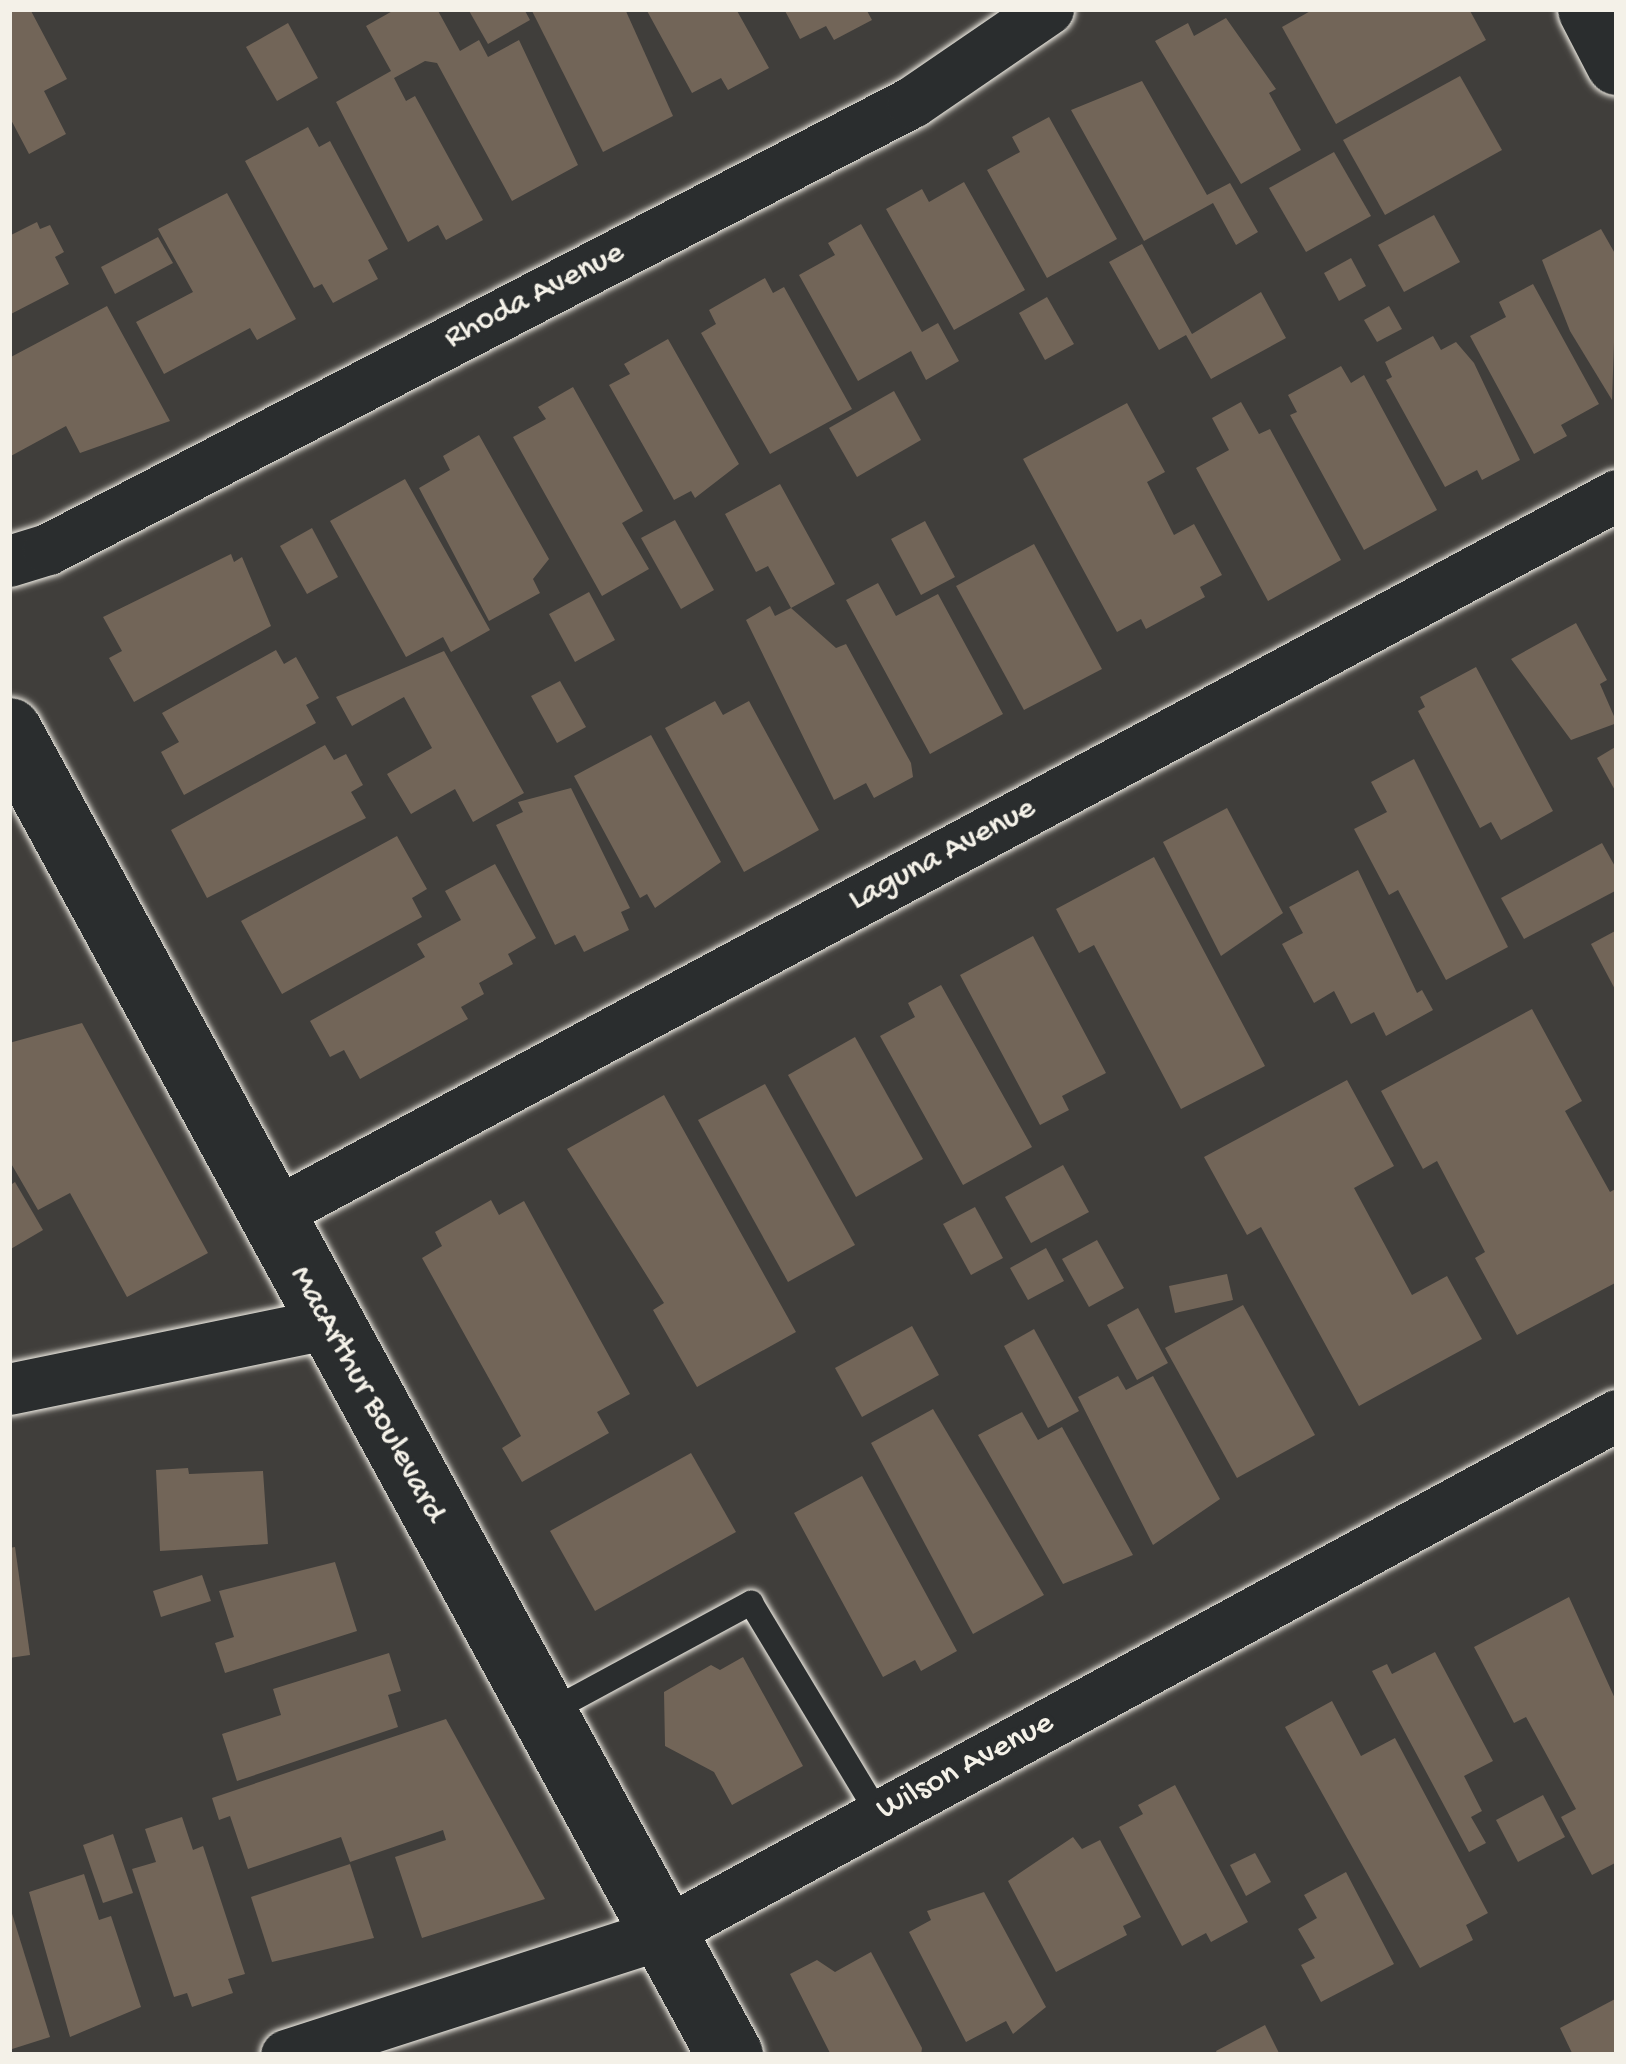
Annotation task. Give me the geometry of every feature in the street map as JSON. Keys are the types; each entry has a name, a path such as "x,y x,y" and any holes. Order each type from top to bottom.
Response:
{"main road":[{"name":"MacArthur Boulevard","path":"9,731 327,1324 730,2055"}],"street":[{"name":"Rhoda Avenue","path":"9,560 48,549 912,102 1048,9"},
{"path":"1589,9 1617,63"},
{"name":"Laguna Avenue","path":"269,1216 1617,495"},
{"path":"9,1389 327,1324"},
{"name":"Wilson Avenue","path":"286,2055 663,1933 1617,1414"}],"lane":[{"path":"543,1715 751,1603 879,1815"}],"building":[{"path":"9,9 30,9 67,79 44,91 66,134 29,154 9,116"},
{"path":"396,9 437,9 460,51 479,40 488,57 519,40 578,165 512,201 437,63 425,61 394,78 406,101 415,96 483,220 446,240 438,225 408,242 336,102 391,71 366,26"},
{"path":"468,9 524,9 530,20 488,44"},
{"path":"531,9 625,9 673,116 603,152"},
{"path":"646,9 736,9 769,68 728,90 721,78 692,93"},
{"path":"784,9 866,9 872,20 834,40 826,26 800,39"},
{"path":"1314,9 1469,9 1486,40 1336,124 1282,27"},
{"path":"1226,18 1276,89 1269,93 1301,150 1241,184 1155,41 1188,23 1194,36"},
{"path":"288,23 318,78 277,101 246,47"},
{"path":"1460,76 1502,150 1385,215 1343,140"},
{"path":"1142,81 1207,195 1230,183 1258,232 1236,245 1213,203 1144,241 1071,110"},
{"path":"1049,117 1117,239 1047,278 987,170 1020,152 1012,137"},
{"path":"308,127 319,147 330,141 388,249 368,260 378,279 333,303 322,284 314,288 245,161"},
{"path":"1334,152 1371,216 1306,252 1269,188"},
{"path":"964,182 1025,290 954,330 886,209 922,189 929,202"},
{"path":"227,193 296,319 257,340 250,328 164,374 136,322 193,292 158,229"},
{"path":"1434,215 1460,262 1404,292 1378,245"},
{"path":"37,222 40,229 50,225 64,252 55,257 69,284 9,315 9,236"},
{"path":"861,224 922,332 938,323 959,361 926,380 911,351 858,381 799,275 835,255 828,243"},
{"path":"1601,229 1617,257 1612,400 1570,331 1542,260"},
{"path":"158,237 173,263 115,294 101,267"},
{"path":"1142,244 1192,334 1261,292 1286,338 1211,379 1186,335 1159,350 1109,262"},
{"path":"1351,258 1366,286 1339,301 1324,273"},
{"path":"765,278 773,293 784,287 852,409 770,454 701,333 716,324 709,310"},
{"path":"1533,284 1599,404 1561,425 1567,436 1534,454 1470,336 1506,317 1499,302"},
{"path":"1047,297 1074,344 1045,360 1019,313"},
{"path":"107,306 170,421 80,453 66,426 9,457 9,358"},
{"path":"1389,306 1402,329 1377,342 1364,320"},
{"path":"1433,336 1441,350 1456,342 1474,363 1520,460 1482,480 1477,470 1445,487 1386,380 1392,377 1385,362"},
{"path":"668,339 739,464 695,498 691,491 674,500 609,385 630,374 624,364"},
{"path":"1341,366 1351,383 1364,375 1437,510 1364,550 1290,415 1297,412 1288,395"},
{"path":"573,387 643,511 622,523 649,569 602,596 513,437 546,419 538,407"},
{"path":"894,391 921,440 857,477 829,428"},
{"path":"1241,402 1259,434 1270,429 1341,560 1268,601 1196,468 1229,450 1212,418"},
{"path":"1127,403 1165,472 1147,482 1174,535 1194,524 1222,575 1200,587 1205,597 1146,629 1141,619 1117,632 1023,459"},
{"path":"479,435 549,559 533,579 540,593 489,621 419,488 450,470 443,456"},
{"path":"405,479 490,630 451,652 443,637 406,657 330,521"},
{"path":"780,484 835,584 791,608 768,566 756,572 725,514"},
{"path":"675,520 714,590 681,609 641,538"},
{"path":"925,521 955,577 921,595 891,539"},
{"path":"312,528 338,577 307,594 280,546"},
{"path":"1034,544 1102,669 1024,710 956,586"},
{"path":"231,554 234,562 242,557 271,626 134,702 109,658 122,651 103,617"},
{"path":"878,583 896,616 938,594 1003,714 930,754 846,600"},
{"path":"589,592 615,640 575,662 549,614"},
{"path":"770,606 775,616 791,608 836,648 846,644 911,763 913,777 874,798 866,783 834,800 746,620"},
{"path":"1576,623 1607,680 1600,684 1617,723 1571,740 1511,659"},
{"path":"276,650 284,664 296,657 319,698 306,705 316,723 184,795 161,752 179,742 162,713"},
{"path":"444,651 524,793 473,822 455,789 411,814 387,774 432,748 404,697 352,726 336,697"},
{"path":"1476,667 1553,811 1501,840 1491,822 1480,828 1418,711 1425,707 1420,697"},
{"path":"560,681 586,727 557,743 531,696"},
{"path":"715,701 723,715 749,701 819,830 744,872 665,728"},
{"path":"651,735 721,862 655,908 647,894 640,898 574,776"},
{"path":"325,745 334,760 346,754 363,785 351,792 366,818 207,898 171,830"},
{"path":"1617,746 1617,794 1597,758"},
{"path":"1414,759 1508,947 1446,980 1398,890 1389,895 1354,829 1387,812 1371,782"},
{"path":"571,788 630,908 621,912 629,930 584,952 575,935 555,945 496,825 523,812 518,802"},
{"path":"1227,808 1283,913 1221,956 1163,842"},
{"path":"397,836 427,889 412,898 422,917 282,994 241,921"},
{"path":"1602,843 1617,870 1617,890 1524,939 1501,898"},
{"path":"1154,857 1265,1066 1181,1109 1094,945 1079,953 1056,909"},
{"path":"495,864 536,938 508,954 513,964 479,983 484,994 461,1007 468,1019 360,1079 344,1050 330,1057 310,1021 425,957 417,944 461,920 445,891"},
{"path":"1358,870 1417,993 1422,990 1433,1010 1386,1036 1374,1012 1351,1024 1334,991 1314,1003 1282,944 1303,933 1289,907"},
{"path":"1617,930 1617,993 1591,944"},
{"path":"1033,936 1106,1073 1062,1096 1069,1110 1040,1125 960,975"},
{"path":"941,985 1032,1147 963,1185 880,1036 915,1017 908,1003"},
{"path":"1532,1009 1582,1101 1565,1111 1610,1192 1617,1188 1617,1282 1517,1335 1475,1258 1485,1252 1437,1161 1423,1169 1381,1091"},
{"path":"82,1023 208,1253 127,1297 70,1193 38,1210 9,1160 9,1043"},
{"path":"855,1037 923,1159 856,1197 788,1075"},
{"path":"1347,1080 1394,1166 1354,1188 1412,1295 1447,1276 1482,1339 1359,1406 1261,1227 1247,1235 1204,1157"},
{"path":"765,1084 855,1245 788,1282 698,1120"},
{"path":"664,1095 796,1332 697,1387 653,1310 664,1303 567,1149"},
{"path":"1063,1165 1089,1212 1031,1243 1005,1197"},
{"path":"15,1182 43,1230 9,1250 9,1186"},
{"path":"491,1200 499,1215 524,1201 630,1394 597,1412 609,1433 522,1482 502,1448 521,1436 422,1258 442,1246 435,1232"},
{"path":"975,1207 1003,1258 971,1275 943,1224"},
{"path":"1097,1240 1124,1288 1089,1307 1062,1259"},
{"path":"1046,1248 1064,1281 1028,1300 1010,1268"},
{"path":"1227,1274 1233,1300 1175,1313 1169,1286"},
{"path":"1243,1305 1315,1435 1237,1478 1165,1348"},
{"path":"1138,1308 1168,1363 1137,1380 1107,1325"},
{"path":"912,1326 939,1375 862,1417 835,1368"},
{"path":"1034,1329 1079,1411 1048,1428 1004,1346"},
{"path":"1118,1376 1126,1390 1153,1376 1220,1499 1153,1545 1078,1397"},
{"path":"933,1409 1044,1595 973,1634 871,1443"},
{"path":"1022,1412 1038,1440 1062,1427 1133,1555 1063,1584 978,1435"},
{"path":"691,1453 736,1532 595,1611 550,1531"},
{"path":"188,1468 189,1474 263,1471 268,1544 160,1551 156,1470"},
{"path":"862,1476 957,1651 921,1671 915,1660 883,1677 794,1513"},
{"path":"15,1547 30,1655 9,1658 9,1548"},
{"path":"335,1562 357,1631 225,1673 215,1643 234,1637 219,1591"},
{"path":"202,1575 211,1601 161,1617 153,1591"},
{"path":"1569,1597 1617,1703 1617,1862 1592,1875 1561,1817 1576,1809 1526,1717 1514,1723 1474,1647"},
{"path":"1435,1652 1493,1761 1464,1776 1482,1811 1471,1817 1486,1843 1469,1852 1372,1671 1387,1664 1392,1674"},
{"path":"389,1653 401,1691 388,1695 398,1727 237,1781 222,1734 281,1715 273,1689"},
{"path":"743,1657 803,1766 732,1805 714,1772 665,1746 664,1692 711,1665 720,1670"},
{"path":"1332,1701 1361,1756 1395,1738 1488,1913 1466,1925 1473,1940 1420,1968 1285,1727"},
{"path":"446,1719 545,1899 422,1938 395,1857 446,1840 443,1830 350,1862 341,1837 248,1869 230,1816 219,1820 212,1798"},
{"path":"1175,1785 1248,1922 1211,1942 1206,1933 1182,1946 1119,1827 1143,1814 1138,1805"},
{"path":"1543,1795 1565,1837 1518,1862 1496,1820"},
{"path":"182,1817 193,1850 203,1846 245,1974 228,1979 233,1993 192,2007 187,1993 174,1997 132,1869 156,1862 145,1829"},
{"path":"113,1834 133,1893 103,1903 83,1845"},
{"path":"1073,1837 1082,1849 1100,1840 1141,1917 1123,1926 1127,1935 1056,1972 1008,1881"},
{"path":"1255,1853 1271,1882 1246,1896 1230,1865"},
{"path":"350,1864 374,1938 272,1962 251,1897"},
{"path":"1346,1872 1394,1964 1321,2002 1301,1965 1315,1958 1298,1929 1317,1918 1304,1895"},
{"path":"84,1874 99,1920 111,1916 141,2007 70,2037 29,1892"},
{"path":"984,1892 1046,2007 1013,2034 1006,2021 966,2042 909,1932 931,1920 927,1911"},
{"path":"9,1908 50,2037 9,2050"},
{"path":"871,1952 922,2048 921,2055 831,2055 790,1974 817,1960 835,1972"},
{"path":"1617,1998 1617,2055 1573,2055 1560,2028"},
{"path":"1265,2025 1280,2055 1218,2055 1216,2051"}]}
